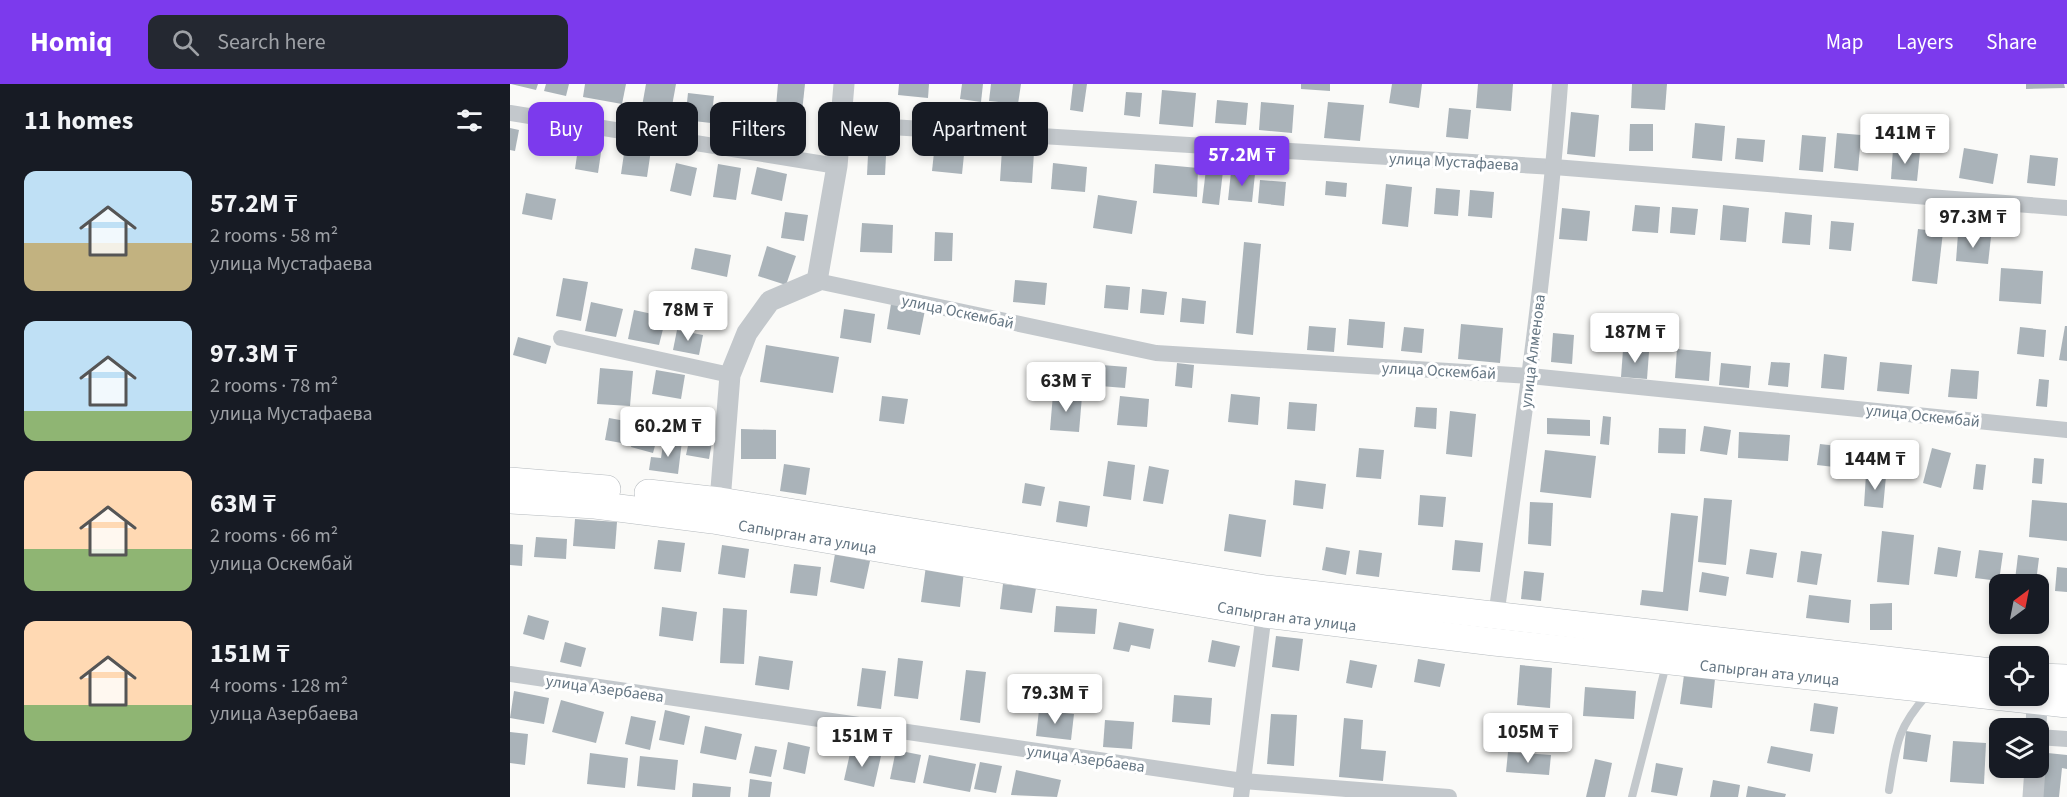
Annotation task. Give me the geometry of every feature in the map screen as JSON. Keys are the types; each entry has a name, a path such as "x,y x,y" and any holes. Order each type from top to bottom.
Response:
{"main road":[{"name":"Сапырган ата улица","path":"510,481 720,501 1494,642 1668,659 1931,691 1989,690"},
{"name":"Сапырган ата улица","path":"510,500 595,505 713,520 1265,602 1496,616 1989,672"},
{"name":"Сапырган ата улица","path":"2049,685 2067,678"},
{"name":"Сапырган ата улица","path":"2049,695 2067,704"}],"street":[{"path":"843,102 844,84"},
{"name":"улица Алменова","path":"1496,616 1530,376 1554,167 1560,84"},
{"path":"510,113 837,166"},
{"name":"улица Мустафаева","path":"900,128 1554,167 2067,208"},
{"path":"720,501 730,375 747,333 770,302 817,281 838,156"},
{"name":"улица Оскембай","path":"817,281 1156,353 1530,376 2067,430"},
{"path":"561,338 730,375"},
{"path":"1242,789 1265,602"},
{"name":"улица Азербаева","path":"510,674 1242,789 1449,797"},
{"path":"2049,738 2067,739"},
{"path":"2033,797 2034,778"}],"lane":[{"path":"1632,797 1668,659"},
{"path":"1889,790 1898,734 1909,715 1931,691"}],"building":[{"path":"511,84 538,84 536,90"},
{"path":"546,84 569,84 566,96 544,91"},
{"path":"585,84 626,84 622,102 583,97"},
{"path":"646,84 676,84 673,102 643,102"},
{"path":"778,84 805,84 803,102 776,102"},
{"path":"899,84 929,84 928,98 898,95"},
{"path":"962,84 983,84 981,102 960,99"},
{"path":"991,84 1021,84 1018,102 989,101"},
{"path":"1073,84 1087,84 1083,112 1070,110"},
{"path":"1301,84 1330,84 1330,91 1301,89"},
{"path":"1392,84 1422,84 1419,108 1389,103"},
{"path":"1478,84 1513,84 1511,111 1476,108"},
{"path":"1632,84 1667,84 1665,110 1631,108"},
{"path":"2026,84 2064,84 2065,88 2026,89"},
{"path":"1162,90 1196,93 1193,127 1159,124"},
{"path":"1126,92 1142,93 1140,117 1124,115"},
{"path":"688,93 714,96 713,102 710,102 710,123 698,122 698,102 687,102"},
{"path":"1217,100 1248,103 1246,125 1215,123"},
{"path":"1261,102 1294,105 1292,133 1259,130"},
{"path":"1328,102 1364,105 1360,141 1324,138"},
{"path":"1449,108 1471,110 1468,139 1446,137"},
{"path":"1571,112 1599,115 1595,157 1567,154"},
{"path":"1695,123 1725,126 1722,161 1692,158"},
{"path":"1630,124 1653,124 1653,151 1629,151"},
{"path":"510,128 519,130 515,151 510,150"},
{"path":"1837,133 1861,135 1858,171 1834,168"},
{"path":"1802,135 1826,137 1823,172 1799,170"},
{"path":"1737,138 1765,140 1763,162 1735,159"},
{"path":"1964,148 1998,154 1993,184 1959,178"},
{"path":"1893,149 1920,152 1917,181 1891,179"},
{"path":"2030,155 2058,158 2055,186 2027,183"},
{"path":"577,156 600,156 598,173 575,169"},
{"path":"624,156 650,156 647,177 621,174"},
{"path":"868,156 886,156 885,175 867,175"},
{"path":"934,156 964,156 962,174 932,171"},
{"path":"1002,156 1034,156 1032,183 1000,181"},
{"path":"676,163 697,168 691,196 670,191"},
{"path":"1053,163 1087,167 1085,192 1051,189"},
{"path":"718,164 741,168 736,200 713,197"},
{"path":"1155,164 1198,168 1197,197 1153,193"},
{"path":"757,167 787,174 782,201 751,194"},
{"path":"1206,169 1223,171 1219,205 1202,203"},
{"path":"1231,172 1255,174 1252,202 1228,200"},
{"path":"1260,180 1286,182 1284,206 1258,203"},
{"path":"1326,181 1347,183 1346,197 1325,195"},
{"path":"1386,184 1412,187 1408,227 1382,224"},
{"path":"1436,188 1460,190 1458,216 1434,214"},
{"path":"1470,190 1494,192 1492,218 1468,216"},
{"path":"526,193 556,199 552,220 522,214"},
{"path":"1098,195 1137,201 1132,234 1093,228"},
{"path":"1635,205 1660,207 1658,233 1632,231"},
{"path":"1723,205 1749,208 1746,242 1720,240"},
{"path":"1672,207 1698,209 1695,235 1670,233"},
{"path":"1562,208 1590,211 1587,241 1559,239"},
{"path":"785,212 808,215 804,241 781,238"},
{"path":"1785,212 1812,215 1810,245 1782,243"},
{"path":"1831,221 1854,223 1851,251 1829,249"},
{"path":"862,223 893,225 892,253 860,252"},
{"path":"1918,229 1943,232 1937,284 1912,281"},
{"path":"935,232 953,233 952,261 934,261"},
{"path":"1958,234 1991,237 1988,264 1956,261"},
{"path":"1244,242 1261,244 1253,335 1236,333"},
{"path":"767,246 796,256 786,285 758,276"},
{"path":"695,248 731,255 727,277 691,269"},
{"path":"2001,268 2043,271 2041,304 1999,301"},
{"path":"563,278 588,282 581,321 556,316"},
{"path":"1015,280 1047,283 1045,305 1013,302"},
{"path":"1106,285 1130,287 1128,310 1104,308"},
{"path":"1142,289 1167,292 1164,315 1140,313"},
{"path":"1182,298 1206,301 1204,324 1180,322"},
{"path":"591,302 623,309 616,337 585,331"},
{"path":"891,304 925,310 920,335 887,329"},
{"path":"844,309 875,314 871,343 840,338"},
{"path":"634,310 666,317 659,345 628,339"},
{"path":"1349,319 1385,322 1383,348 1347,345"},
{"path":"1461,324 1503,328 1500,363 1458,359"},
{"path":"1309,326 1336,328 1334,352 1307,350"},
{"path":"2065,326 2067,326 2067,361 2059,360"},
{"path":"1404,327 1424,329 1422,353 1401,351"},
{"path":"2020,327 2046,330 2044,357 2017,354"},
{"path":"677,330 703,335 699,355 673,350"},
{"path":"1553,333 1574,335 1572,364 1551,362"},
{"path":"518,337 551,346 546,364 513,355"},
{"path":"766,345 839,357 833,393 760,382"},
{"path":"1677,349 1711,352 1709,381 1675,378"},
{"path":"1623,350 1649,352 1647,379 1621,377"},
{"path":"1824,354 1847,357 1844,390 1821,388"},
{"path":"1771,362 1790,363 1788,387 1768,385"},
{"path":"1880,362 1912,365 1909,394 1877,391"},
{"path":"1177,363 1194,365 1192,388 1175,386"},
{"path":"1721,363 1751,366 1749,388 1719,385"},
{"path":"1102,365 1127,367 1125,388 1100,386"},
{"path":"600,368 633,371 630,406 597,404"},
{"path":"1951,369 1979,371 1977,399 1948,397"},
{"path":"656,370 685,375 681,399 652,394"},
{"path":"2039,379 2049,380 2047,407 2036,406"},
{"path":"1053,394 1082,396 1079,432 1050,430"},
{"path":"1231,394 1260,397 1258,425 1228,422"},
{"path":"882,396 908,399 904,424 879,421"},
{"path":"1120,396 1149,399 1147,427 1117,425"},
{"path":"1289,402 1317,404 1315,431 1287,429"},
{"path":"1416,407 1437,408 1436,429 1414,427"},
{"path":"1450,411 1476,414 1472,457 1446,454"},
{"path":"1603,416 1611,417 1609,445 1600,444"},
{"path":"609,418 631,422 627,444 605,440"},
{"path":"1547,418 1590,420 1590,436 1547,434"},
{"path":"636,425 659,431 653,453 631,447"},
{"path":"1704,426 1731,430 1727,455 1700,451"},
{"path":"1659,428 1686,429 1685,454 1658,453"},
{"path":"741,429 776,430 776,459 741,459"},
{"path":"691,432 713,436 709,459 686,455"},
{"path":"1739,432 1790,435 1788,461 1738,458"},
{"path":"664,438 682,441 678,474 649,470 651,457 661,458"},
{"path":"1820,444 1846,447 1843,468 1817,465"},
{"path":"1359,448 1384,450 1381,479 1356,477"},
{"path":"1932,448 1951,453 1941,488 1923,483"},
{"path":"1545,450 1596,456 1591,498 1540,492"},
{"path":"2034,458 2044,459 2042,484 2032,483"},
{"path":"1108,461 1135,465 1131,500 1103,496"},
{"path":"784,464 810,468 806,495 780,491"},
{"path":"1976,464 1986,465 1983,490 1973,489"},
{"path":"1149,466 1169,470 1163,504 1143,501"},
{"path":"1866,474 1886,476 1883,508 1864,506"},
{"path":"1295,480 1326,484 1323,509 1293,505"},
{"path":"1025,483 1045,487 1041,506 1022,503"},
{"path":"1420,495 1446,497 1443,527 1418,525"},
{"path":"1704,498 1732,500 1726,565 1698,562"},
{"path":"2032,500 2067,503 2067,541 2029,537"},
{"path":"1059,501 1090,506 1087,527 1056,522"},
{"path":"1530,502 1553,503 1551,546 1528,544"},
{"path":"1671,513 1698,516 1688,611 1640,605 1642,590 1663,592"},
{"path":"1229,514 1266,520 1261,557 1224,551"},
{"path":"575,519 617,522 615,549 573,546"},
{"path":"1882,531 1914,535 1909,585 1877,582"},
{"path":"536,537 567,539 566,559 534,557"},
{"path":"658,540 685,543 681,572 654,569"},
{"path":"1455,540 1483,543 1480,572 1452,570"},
{"path":"510,544 523,545 522,566 510,565"},
{"path":"722,545 749,549 745,578 718,574"},
{"path":"1326,547 1350,551 1346,575 1322,570"},
{"path":"1938,547 1961,551 1957,577 1934,574"},
{"path":"1750,549 1777,553 1773,578 1746,574"},
{"path":"1359,550 1382,553 1379,577 1356,574"},
{"path":"1979,550 2003,553 2000,574 1989,574 1989,580 1975,578"},
{"path":"1801,551 1822,554 1817,585 1797,582"},
{"path":"835,554 870,561 864,589 830,582"},
{"path":"2018,555 2039,558 2037,574 2016,574"},
{"path":"794,564 821,567 817,596 790,593"},
{"path":"926,566 964,571 960,607 921,602"},
{"path":"2057,567 2067,568 2067,592 2055,591"},
{"path":"1524,571 1544,573 1541,601 1521,599"},
{"path":"1702,572 1729,577 1726,596 1699,592"},
{"path":"1003,584 1036,588 1032,613 1000,609"},
{"path":"1809,595 1851,600 1849,623 1806,618"},
{"path":"1892,603 1892,630 1870,630 1870,604"},
{"path":"1056,606 1097,609 1095,634 1054,632"},
{"path":"662,607 697,612 693,641 659,636"},
{"path":"723,608 747,610 744,664 720,663"},
{"path":"528,615 549,621 544,640 523,634"},
{"path":"1119,622 1154,629 1150,649 1131,645 1129,652 1113,649"},
{"path":"1276,636 1303,639 1299,671 1272,667"},
{"path":"1212,640 1240,646 1235,667 1208,662"},
{"path":"565,642 586,648 581,667 560,662"},
{"path":"759,656 793,661 789,690 755,685"},
{"path":"898,658 923,661 918,699 894,696"},
{"path":"1418,659 1445,664 1440,687 1414,682"},
{"path":"1350,660 1377,665 1372,688 1346,683"},
{"path":"1520,665 1552,668 1550,708 1517,705"},
{"path":"862,668 886,671 881,709 857,706"},
{"path":"966,670 986,672 980,723 960,720"},
{"path":"1684,675 1715,679 1712,708 1680,704"},
{"path":"1585,687 1636,691 1634,719 1583,716"},
{"path":"514,691 549,698 544,724 510,718"},
{"path":"1174,695 1212,698 1210,725 1172,722"},
{"path":"561,700 604,712 596,743 552,732"},
{"path":"1814,703 1838,707 1834,734 1810,731"},
{"path":"665,710 690,716 684,745 659,740"},
{"path":"1039,710 1074,714 1071,740 1036,736"},
{"path":"1271,714 1297,715 1294,766 1267,764"},
{"path":"631,716 656,721 650,750 625,744"},
{"path":"1344,718 1363,720 1361,749 1386,751 1383,781 1339,777"},
{"path":"1105,720 1134,722 1132,749 1103,747"},
{"path":"705,726 742,734 736,760 700,753"},
{"path":"1906,731 1931,735 1927,762 1903,759"},
{"path":"510,732 528,734 525,765 510,763"},
{"path":"1953,741 1986,743 1984,784 1950,782"},
{"path":"788,742 810,747 805,774 783,769"},
{"path":"755,746 777,750 771,777 749,773"},
{"path":"1771,746 1813,754 1810,772 1767,763"},
{"path":"851,749 881,756 874,787 844,780"},
{"path":"896,750 921,755 915,783 890,779"},
{"path":"1508,752 1551,755 1549,775 1506,772"},
{"path":"590,753 628,758 625,788 587,784"},
{"path":"2049,753 2067,755 2067,769 2062,768 2059,797 2034,797 2036,778 2049,778"},
{"path":"929,755 976,764 970,792 923,783"},
{"path":"640,756 678,760 675,790 637,786"},
{"path":"1595,759 1612,763 1605,797 1586,797"},
{"path":"980,762 1002,766 996,793 974,789"},
{"path":"1656,763 1683,768 1677,796 1651,792"},
{"path":"1016,770 1061,780 1057,797 1011,795"},
{"path":"750,779 772,782 770,797 748,797"},
{"path":"1713,780 1740,785 1738,797 1710,797"},
{"path":"693,783 731,787 730,797 692,797"},
{"path":"1748,786 1786,794 1785,797 1746,797"}]}
